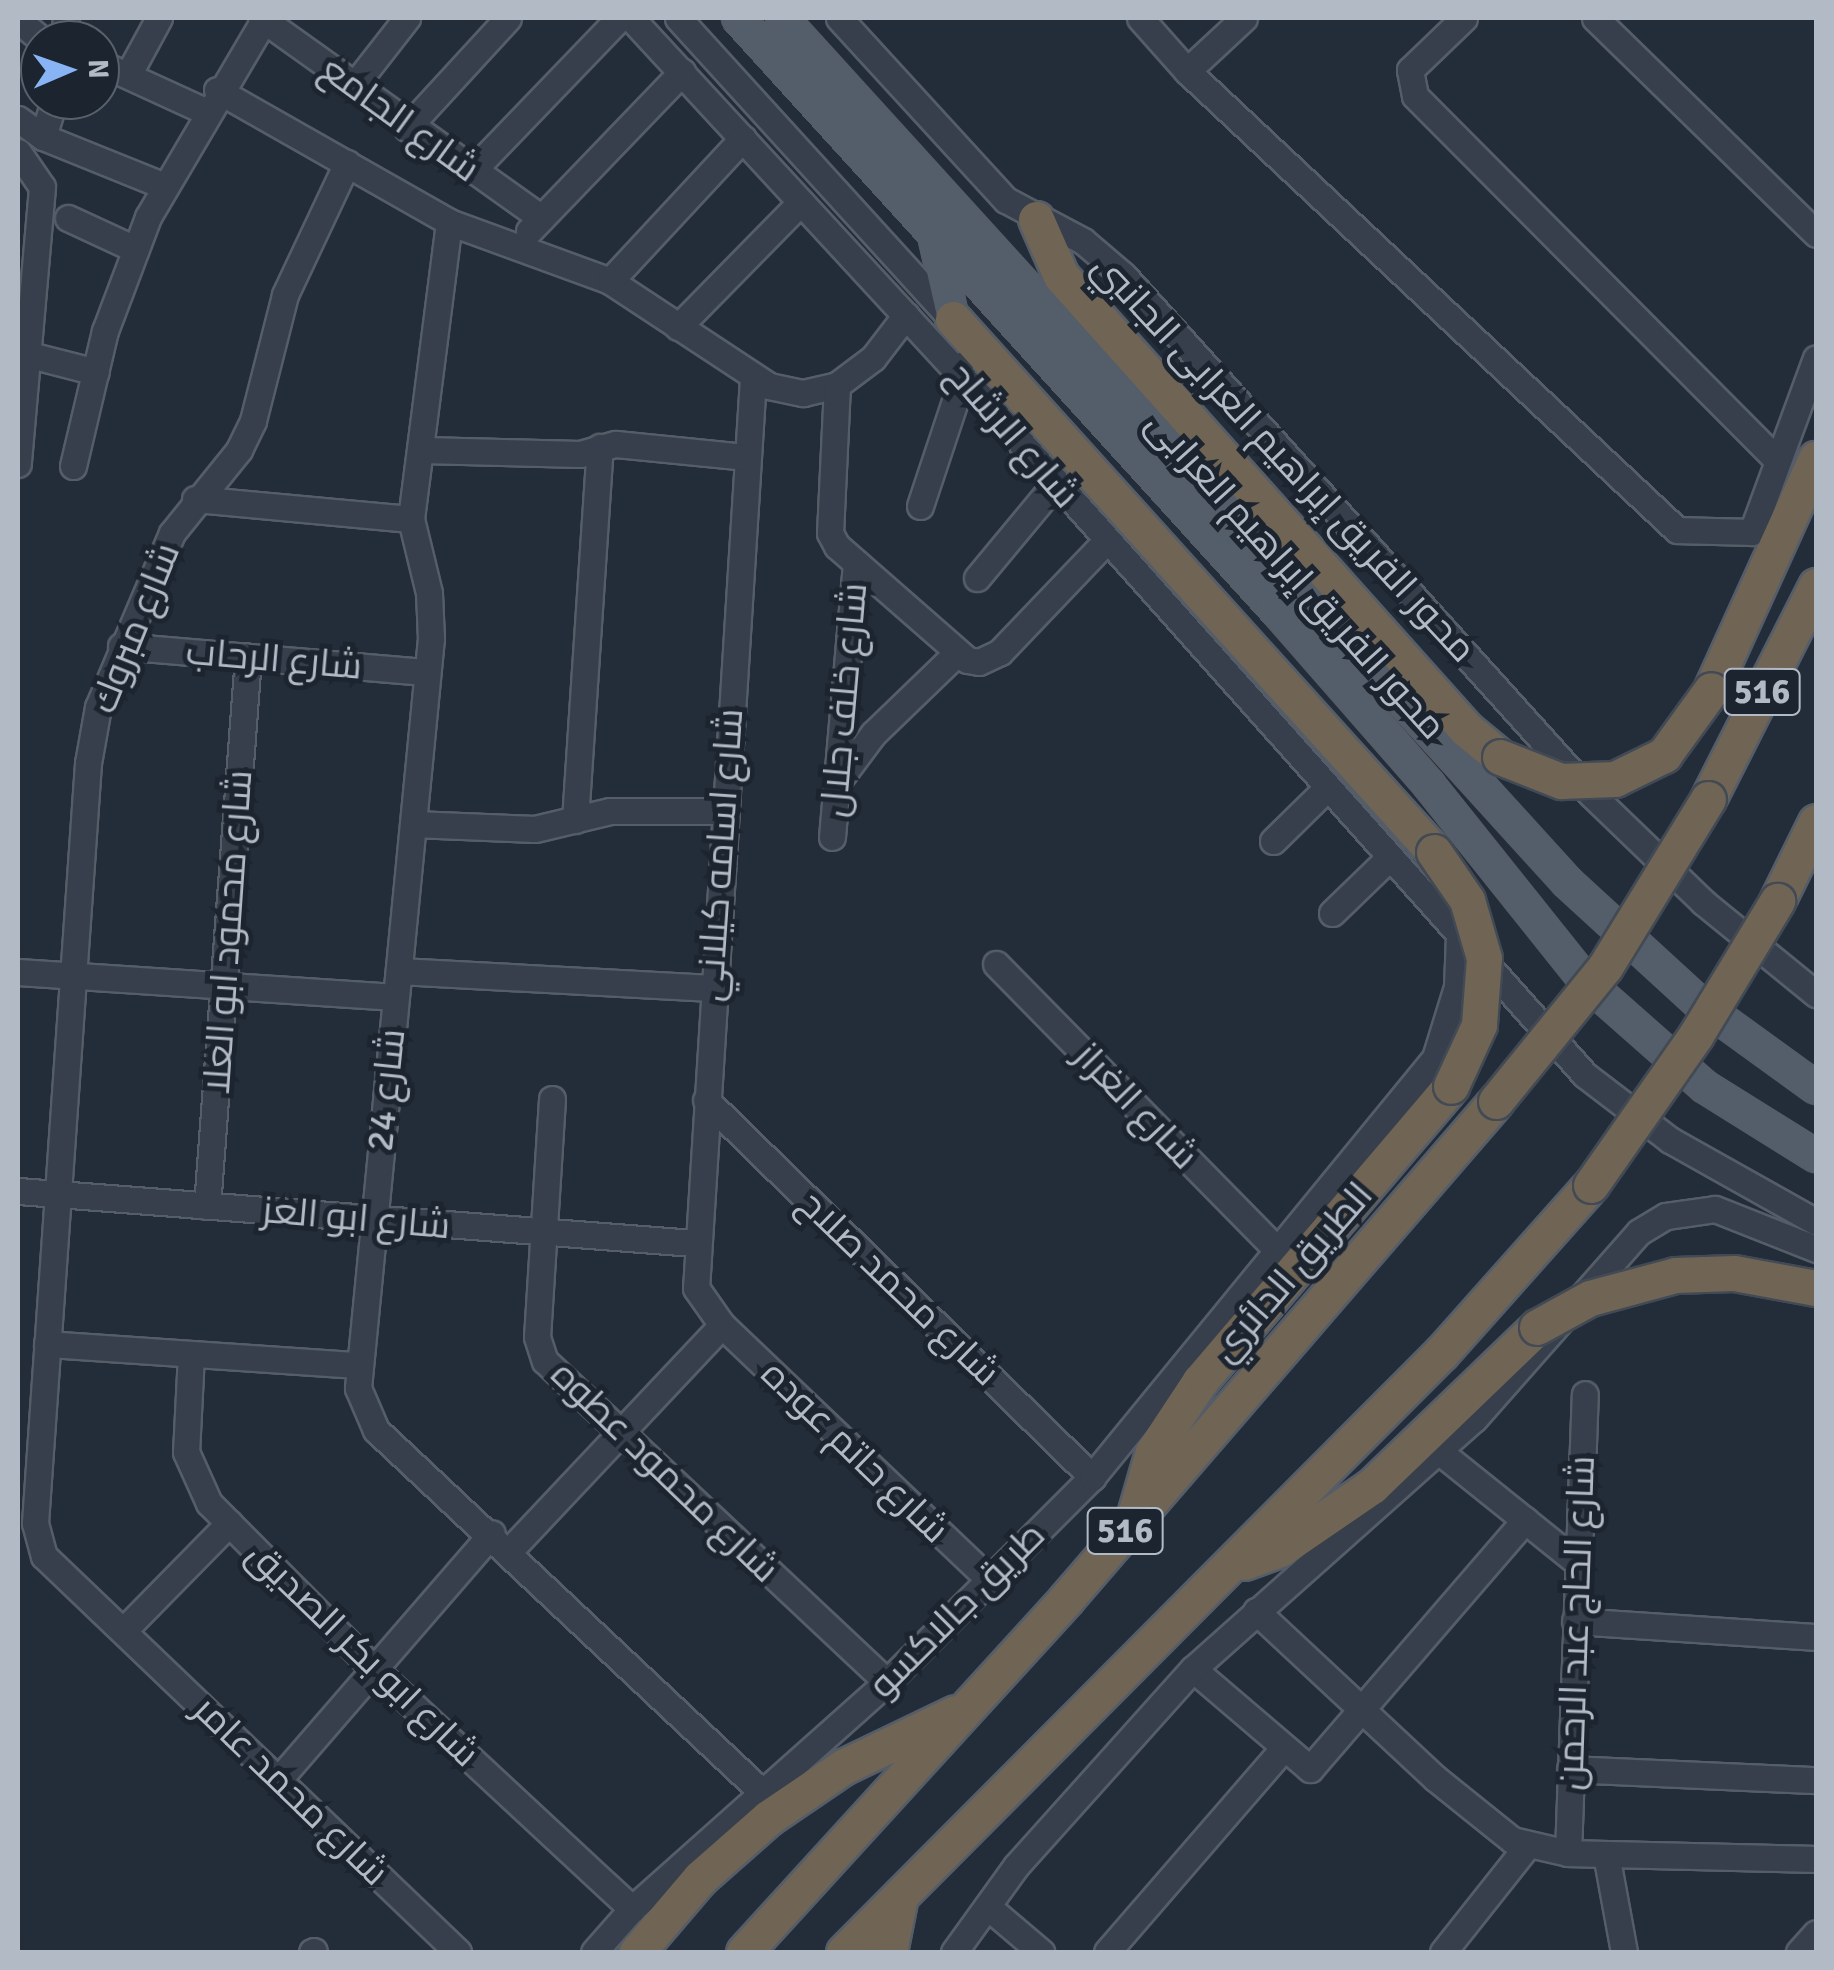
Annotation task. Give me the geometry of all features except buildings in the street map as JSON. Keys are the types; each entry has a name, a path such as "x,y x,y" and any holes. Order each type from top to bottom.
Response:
{"highway":[{"path":"1036,220 1062,276 1466,729 1500,758 1561,780 1615,779 1664,755 1711,690 1816,458"},
{"path":"954,320 1434,852 1467,900 1484,958 1479,1025 1451,1086 1200,1381 1153,1452 1133,1520"},
{"name":"الطريق الدائري","path":"744,1952 1133,1520 1496,1101 1605,968 1708,799 1816,586"},
{"name":"516","path":"844,1952 1442,1352 1591,1185 1696,1036 1777,901 1816,822"},
{"path":"1229,1568 1280,1549 1358,1496 1537,1326 1604,1293 1675,1275 1748,1274 1816,1288"},
{"path":"637,1952 700,1878 768,1818 856,1760 965,1709"},
{"path":"888,1952 900,1896"}],"main road":[{"name":"محور الفريق إبراهيم العرابى","path":"738,18 932,228 1416,770 1587,982 1705,1087 1816,1156"},
{"name":"محور الفريق إبراهيم العرابى","path":"782,18 1567,882 1700,1004 1816,1088"},
{"path":"932,228 954,320"}],"street":[{"path":"128,75 158,18"},
{"path":"353,87 407,18"},
{"path":"407,128 508,18"},
{"path":"472,171 619,18"},
{"name":"شارع الرشاح","path":"631,18 960,374 1388,859 1612,1098 1670,1140 1816,1222"},
{"path":"678,18 954,320 960,374 920,506"},
{"name":"محور الفريق إبراهيم العرابى الجانبي","path":"840,18 1006,200 1036,220 1083,242 1123,275 1630,832 1703,902 1816,994"},
{"path":"1140,18 1187,71 1670,524 1696,534 1752,532 1816,358"},
{"path":"1187,71 1244,18"},
{"path":"1464,18 1410,70 1415,96 1777,460"},
{"path":"1595,18 1816,234"},
{"path":"73,466 96,372 134,248 162,185 262,19"},
{"name":"شارع الجامع","path":"262,19 295,27 353,87 541,218"},
{"path":"120,72 212,100 346,164 449,222 610,281 753,378 786,392 837,385 873,358 906,315"},
{"path":"515,247 682,72"},
{"path":"26,134 162,185"},
{"path":"18,464 24,346 42,187 26,134"},
{"path":"610,281 743,138"},
{"name":"شارع مبروك","path":"46,1344 92,734 121,646 195,499 230,462 253,421 285,295 346,164"},
{"path":"678,327 801,202"},
{"path":"68,218 134,248"},
{"name":"شارع 24","path":"449,222 423,450 411,519 432,616 359,1365 364,1410 376,1430 501,1541 763,1792"},
{"path":"24,346 96,372"},
{"name":"شارع اسامه كيلاني","path":"722,1325 696,1288 694,1243 753,378"},
{"path":"837,385 828,517 838,546 957,653 979,662 990,660 1106,541"},
{"path":"576,820 600,448"},
{"path":"423,450 580,454 600,448 747,458"},
{"path":"977,578 1055,484"},
{"path":"195,499 411,519"},
{"name":"شارع خلف جلال","path":"832,836 856,563"},
{"name":"شارع الرحاب","path":"121,646 427,672"},
{"path":"837,782 873,734 957,653"},
{"name":"شارع محمود ابو العلا","path":"206,1206 248,658"},
{"path":"1272,841 1326,790"},
{"path":"413,824 535,829 625,810 722,811"},
{"path":"1332,912 1388,859"},
{"name":"طريق جالاكسو","path":"594,1952 632,1909 886,1682 1092,1476 1275,1248 1435,1058 1455,1000 1459,934"},
{"name":"شارع الغراز","path":"996,964 1275,1248"},
{"path":"399,971 712,988"},
{"path":"18,972 396,998"},
{"name":"شارع محمود عطوه","path":"552,1099 540,1349 619,1431 886,1682"},
{"name":"شارع محمد صلاح","path":"706,1100 1092,1476"},
{"name":"شارع ابو العز","path":"18,1192 694,1243"},
{"path":"954,1952 1016,1866 1193,1669 1440,1452 1652,1223 1682,1211 1715,1210 1816,1249"},
{"path":"279,1779 501,1541 619,1431 722,1325"},
{"name":"شارع حاتم عوده","path":"722,1325 988,1578"},
{"path":"46,1344 359,1365"},
{"name":"شارع محمد عامر","path":"46,1344 38,1540 44,1556 458,1952"},
{"name":"شارع ابو بكر الصديق","path":"191,1354 186,1452 194,1480 229,1523 376,1671 632,1909"},
{"name":"شارع الحاج عبد الرحمن","path":"1568,1853 1585,1394"},
{"path":"1440,1452 1577,1562"},
{"path":"1193,1669 1282,1750 1310,1769 1526,1520"},
{"path":"124,1630 229,1523"},
{"path":"1256,1611 1450,1790 1527,1846 1568,1853 1816,1859"},
{"path":"1574,1621 1816,1638"},
{"path":"1107,1952 1282,1750"},
{"path":"1570,1769 1816,1780"},
{"path":"1443,1952 1527,1846"},
{"path":"1606,1854 1621,1952"},
{"path":"988,1907 1042,1952"},
{"path":"1799,1952 1816,1933"}]}
